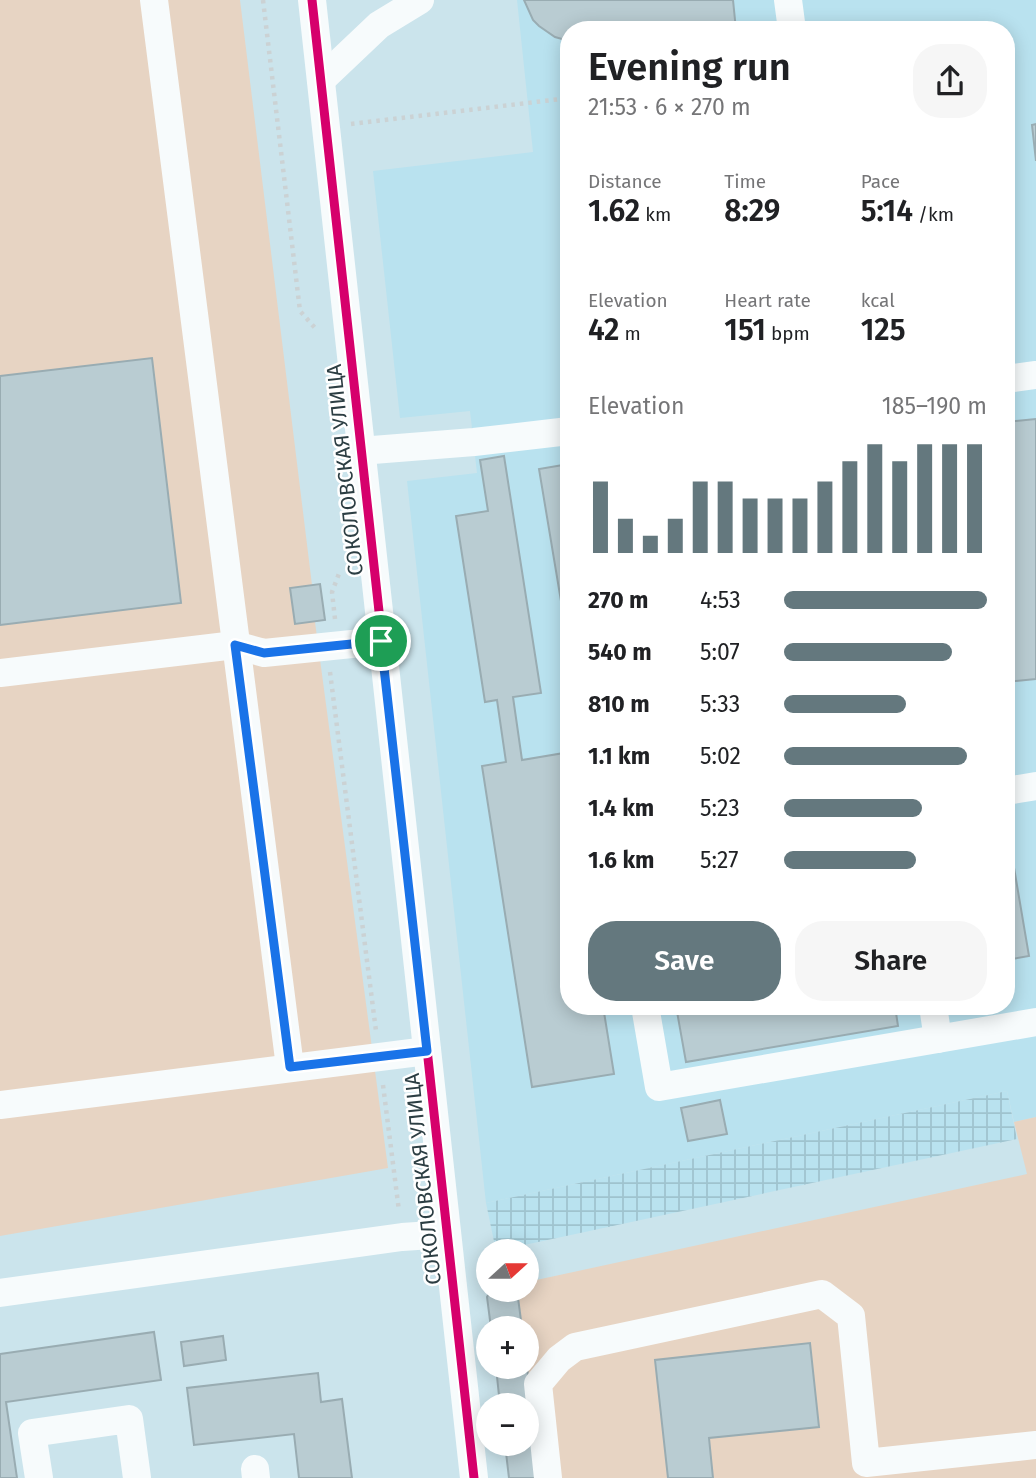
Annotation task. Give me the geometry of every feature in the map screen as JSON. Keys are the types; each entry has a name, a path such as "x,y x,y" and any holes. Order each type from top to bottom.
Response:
{"street":[{"path":"154,0 290,1067"},
{"name":"СОКОЛОВСКАЯ УЛИЦА","path":"312,0 474,1478"},
{"path":"321,80 379,25 419,0"},
{"path":"788,0 791,21"},
{"path":"1015,378 1036,375"},
{"path":"360,451 474,442 560,431"},
{"path":"0,673 235,645 264,653 381,641"},
{"path":"1015,790 1036,786"},
{"path":"647,1015 659,1087 1036,1022"},
{"path":"934,1015 938,1039"},
{"path":"1,1100 427,1051"},
{"path":"0,1293 402,1237 447,1234"},
{"path":"548,1478 538,1384 559,1359 575,1347 822,1294 851,1316 866,1463 1036,1445"},
{"path":"39,1478 32,1433 130,1419 137,1478"}],"path":[{"path":"263,0 300,311 315,328"},
{"path":"346,124 560,99"},
{"path":"341,571 332,592 336,623 327,645 402,1237"}],"shaded area":[{"path":"0,0 240,0 312,585 320,584 325,620 315,622 388,1168 0,1236"},
{"path":"517,0 1036,0 1036,1117 1014,1122 1007,1091 486,1203 407,481 477,473 470,411 400,418 373,171 533,152"},
{"path":"1007,1091 1017,1139 539,1242 539,1239 494,1239 486,1203"},
{"path":"1036,1117 1036,1478 509,1478 506,1456 539,1456 539,1393 499,1393 497,1379 539,1379 539,1316 489,1316 488,1302 539,1302 539,1279 1027,1174 1014,1122"}],"building":[{"path":"524,0 733,0 735,21 560,21 560,38 533,20"},
{"path":"1036,124 1036,161 1032,125"},
{"path":"152,358 181,603 0,625 0,376"},
{"path":"1036,419 1036,679 1015,681 1015,421"},
{"path":"504,456 541,693 513,697 522,760 560,754 560,1015 604,1015 614,1074 532,1087 482,766 506,762 497,700 485,702 456,516 488,511 480,460"},
{"path":"560,466 560,595 539,469"},
{"path":"320,584 325,620 295,624 290,588"},
{"path":"1015,873 1029,956 1015,958"},
{"path":"678,1015 896,1015 898,1026 686,1062"},
{"path":"720,1100 727,1134 688,1141 681,1108"},
{"path":"488,1302 519,1302 520,1316 489,1316"},
{"path":"154,1332 161,1380 6,1402 17,1478 0,1478 0,1354"},
{"path":"223,1336 226,1360 184,1366 181,1342"},
{"path":"810,1343 819,1427 709,1438 713,1478 668,1478 655,1360"},
{"path":"318,1373 321,1402 342,1399 352,1478 299,1478 294,1434 194,1445 187,1388"},
{"path":"497,1379 528,1379 530,1393 499,1393"},
{"path":"506,1456 537,1456 540,1478 509,1478"}],"cycle path":[{"path":"312,0 474,1478"}],"route":[{"path":"381,641 427,1051 290,1067 235,645 264,653 381,641"}]}
